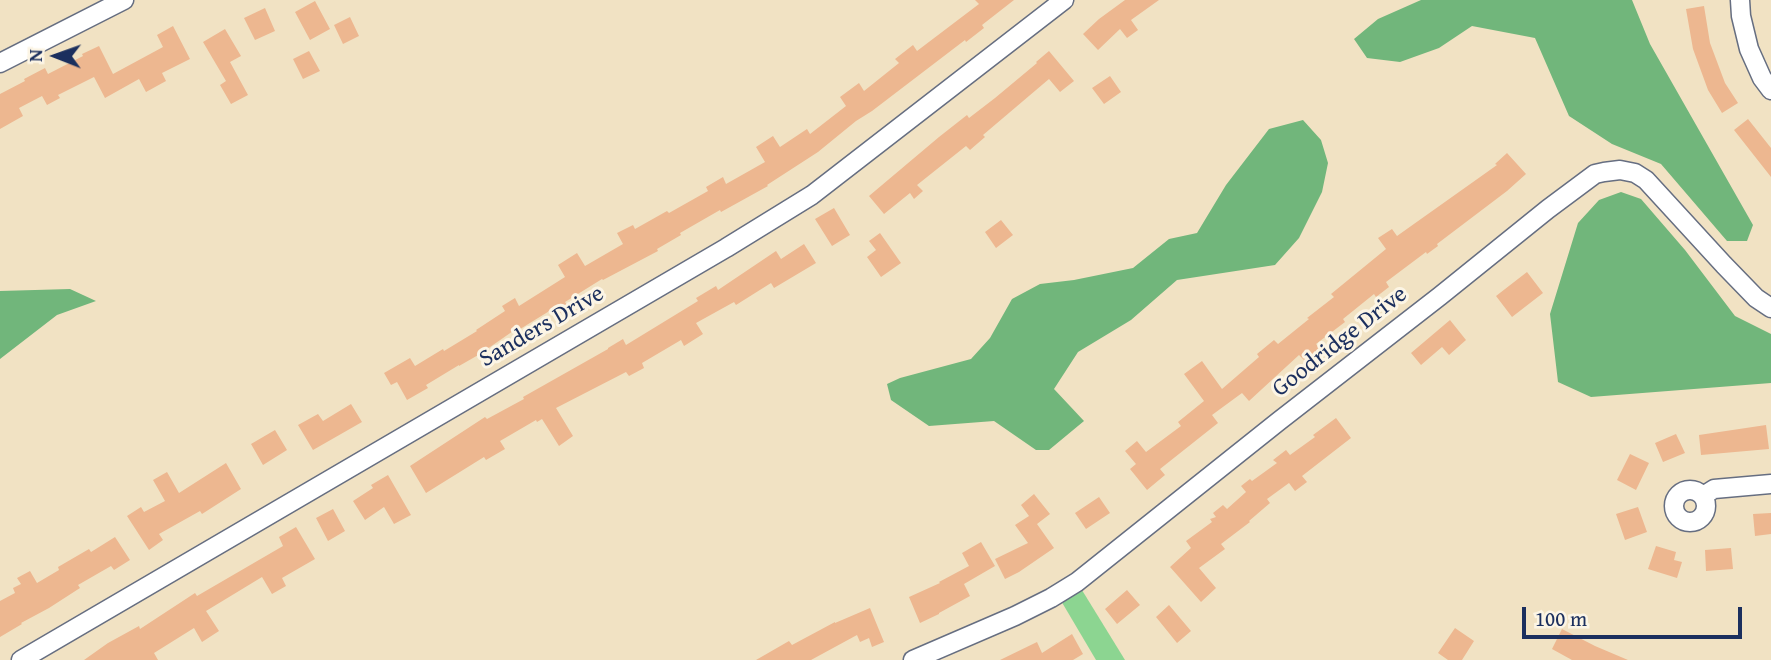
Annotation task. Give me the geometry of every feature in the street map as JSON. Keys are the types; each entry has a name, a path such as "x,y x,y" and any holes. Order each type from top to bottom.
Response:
{"street":[{"path":"0,63 124,0"},
{"name":"Sanders Drive","path":"21,660 812,195 1064,0"},
{"path":"1741,0 1741,16 1749,49 1762,78 1771,90"},
{"name":"Goodridge Drive","path":"913,660 1015,616 1077,582 1595,174 1620,170 1635,173 1646,180 1756,298 1771,308"},
{"path":"1703,496 1714,489 1771,484"}],"green space":[{"path":"1421,0 1632,0 1650,44 1753,225 1747,241 1727,241 1661,164 1612,144 1569,116 1535,38 1472,26 1439,48 1400,62 1367,58 1354,39 1378,19"},
{"path":"1303,120 1321,140 1328,163 1322,192 1299,238 1275,265 1177,280 1131,320 1078,352 1054,389 1084,421 1049,450 1036,450 994,421 929,426 891,400 887,384 971,359 990,338 1012,299 1040,284 1133,268 1169,239 1197,233 1226,185 1269,129"},
{"path":"1621,192 1641,199 1685,250 1735,316 1771,334 1771,383 1591,397 1558,382 1550,314 1578,223 1599,200"},
{"path":"70,289 96,301 57,315 0,359 0,291"},
{"path":"1077,582 1125,660 1096,660 1057,594"}],"building":[{"path":"975,0 1014,0 982,25 984,28 966,42 965,40 818,152 768,186 680,233 681,235 657,249 658,251 602,279 565,302 569,308 555,317 551,310 517,331 516,329 480,354 426,385 428,388 407,400 397,382 391,385 384,373 410,358 415,366 443,349 444,351 505,311 502,306 515,298 519,306 565,277 558,265 577,253 585,266 623,244 617,233 633,225 635,229 667,211 669,213 708,191 706,187 723,177 726,184 765,162 756,147 773,136 780,147 807,129 810,134 846,106 840,97 859,83 864,91 899,63 895,59 913,45 917,51 979,4"},
{"path":"1125,0 1159,0 1131,20 1138,30 1127,38 1120,29 1098,50 1083,34"},
{"path":"315,1 330,29 310,40 295,12"},
{"path":"1704,6 1710,43 1725,83 1738,103 1722,113 1708,90 1693,49 1686,9"},
{"path":"265,8 275,31 255,40 244,18"},
{"path":"350,17 359,36 343,44 334,25"},
{"path":"173,26 190,59 162,73 166,81 146,92 139,79 105,98 94,77 58,95 60,98 47,105 42,96 19,108 23,116 0,129 0,94 25,81 24,79 45,68 48,74 99,46 113,74 163,47 157,35"},
{"path":"225,29 241,56 230,62 248,95 231,104 220,85 226,81 203,42"},
{"path":"309,51 320,71 303,79 293,59"},
{"path":"1049,51 1074,81 1060,92 1049,79 983,135 985,137 970,150 966,146 917,185 923,191 914,199 910,193 884,214 869,196 967,115 969,118 995,98"},
{"path":"1110,76 1121,92 1104,104 1092,88"},
{"path":"1748,119 1771,148 1771,177 1734,130"},
{"path":"1507,153 1526,174 1437,244 1438,246 1386,282 1389,287 1376,297 1374,294 1343,319 1345,322 1316,344 1320,349 1305,361 1299,355 1249,401 1242,393 1212,415 1218,423 1160,469 1165,475 1147,490 1130,469 1136,464 1125,451 1137,441 1146,452 1181,426 1178,422 1204,401 1184,374 1202,361 1222,389 1259,357 1257,354 1274,340 1278,344 1309,319 1307,318 1334,297 1331,294 1386,249 1378,238 1392,229 1397,236 1497,165 1495,164"},
{"path":"834,208 850,235 832,246 815,219"},
{"path":"1001,220 1013,235 996,248 985,232"},
{"path":"880,233 901,263 881,277 867,257 876,250 869,241"},
{"path":"804,244 816,263 774,288 771,283 736,305 734,302 696,323 703,334 684,346 681,340 642,363 644,368 629,376 626,372 556,408 573,436 559,446 542,419 537,422 536,420 500,441 505,449 486,460 484,457 426,493 410,466 485,417 487,419 524,399 523,397 623,339 626,345 698,301 696,298 716,286 718,290 776,251 781,259"},
{"path":"1527,272 1543,293 1512,317 1496,296"},
{"path":"1450,320 1466,340 1449,355 1442,347 1421,365 1411,353"},
{"path":"351,404 362,422 313,450 298,425 318,414 323,421"},
{"path":"1336,418 1351,438 1302,476 1307,482 1295,491 1289,483 1267,499 1270,503 1221,544 1225,549 1199,568 1216,588 1201,602 1170,567 1191,548 1186,541 1212,522 1210,519 1216,517 1213,513 1223,505 1227,509 1246,492 1241,486 1277,463 1273,460 1286,450 1290,455"},
{"path":"1766,425 1769,449 1701,455 1699,435"},
{"path":"275,430 287,450 263,465 251,444"},
{"path":"1676,434 1685,453 1663,462 1655,443"},
{"path":"1630,454 1649,463 1636,490 1617,480"},
{"path":"226,463 241,489 202,514 200,511 159,534 163,540 149,550 127,516 141,507 144,512 165,501 153,480 167,472 179,493"},
{"path":"388,475 411,515 394,524 384,507 365,520 353,501 373,488 371,485"},
{"path":"1034,494 1050,514 1037,524 1054,548 1005,579 995,559 1028,543 1015,525 1029,516 1021,505"},
{"path":"1099,497 1110,513 1086,529 1075,513"},
{"path":"1638,507 1647,532 1625,540 1616,514"},
{"path":"333,509 345,531 328,541 316,518"},
{"path":"1771,513 1771,534 1755,536 1753,514"},
{"path":"296,527 315,559 282,578 286,586 272,594 262,577 206,611 219,631 202,642 194,628 154,653 158,660 84,660 108,643 139,626 140,629 195,593 197,596 283,546 279,537"},
{"path":"115,537 130,560 114,570 111,566 78,585 80,588 0,637 0,601 15,593 13,588 21,584 17,578 30,571 37,583 59,570 58,567"},
{"path":"981,542 995,566 964,584 970,596 920,623 909,597 969,566 962,553"},
{"path":"1656,546 1676,552 1674,560 1682,562 1677,578 1648,569"},
{"path":"1731,548 1733,569 1706,571 1705,550"},
{"path":"1127,590 1140,605 1117,624 1105,609"},
{"path":"1169,605 1191,631 1177,643 1156,617"},
{"path":"870,608 884,642 872,647 869,638 860,642 857,635 811,660 756,660 789,641 792,645 835,622"},
{"path":"1455,628 1474,641 1462,660 1448,660 1438,653"},
{"path":"1562,629 1628,660 1572,660 1552,649"},
{"path":"1072,634 1083,654 1073,660 1000,660 1037,642 1042,653"}]}
